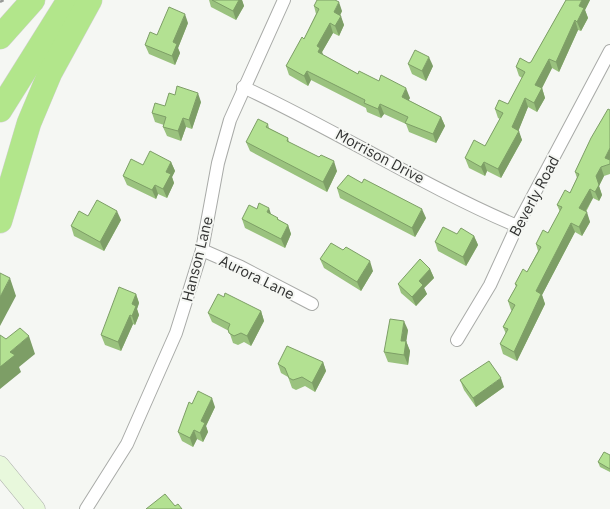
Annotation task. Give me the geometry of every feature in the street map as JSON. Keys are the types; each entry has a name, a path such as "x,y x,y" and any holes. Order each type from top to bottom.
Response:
{"highway":[{"path":"0,37 33,0"},
{"path":"0,79 50,0"},
{"path":"0,110 69,0"},
{"path":"0,221 22,144 40,96 90,0"}],"street":[{"name":"Hanson Lane","path":"86,509 127,444 142,414 176,333 202,250 218,162 243,87 284,0"},
{"name":"Beverly Road","path":"457,340 490,285 517,226 610,51"},
{"name":"Morrison Drive","path":"243,87 332,130 482,211 517,226"},
{"name":"Aurora Lane","path":"202,250 312,304"},
{"path":"0,465 36,509"}],"path":[{"path":"0,2 4,0"}],"building":[{"path":"212,0 239,0 233,11"},
{"path":"317,0 335,0 339,2 334,12 341,16 335,26 330,23 317,46 320,48 318,52 358,74 359,71 379,81 381,75 406,88 402,97 441,117 433,134 405,123 408,117 380,104 378,109 364,103 365,100 307,71 304,76 286,66 302,37 304,39 319,9 314,6"},
{"path":"566,0 582,0 579,6 584,8 577,22 575,20 556,62 549,59 535,85 542,88 534,103 525,98 512,127 519,131 498,169 484,162 481,167 465,158 474,140 485,146 503,113 495,109 499,100 508,104 525,72 516,67 520,58 529,63 531,62"},
{"path":"169,7 185,14 173,42 177,44 172,56 145,45 150,32 157,35"},
{"path":"415,50 429,57 422,71 408,64"},
{"path":"177,86 198,93 189,120 183,118 178,131 163,127 166,117 152,113 155,103 165,106 169,93 175,95"},
{"path":"608,109 610,110 610,148 605,158 610,160 610,164 601,167 596,176 599,185 595,192 590,189 579,208 587,212 579,227 571,223 536,291 541,294 514,352 500,344 508,329 503,327 515,305 508,301 523,269 527,272 541,247 536,244 543,230 548,233 562,207 557,205 565,190 570,193 579,174 575,172 591,138"},
{"path":"258,119 268,124 266,127 288,138 287,141 319,157 321,155 334,161 323,182 246,142"},
{"path":"150,151 171,162 166,172 171,174 163,189 155,185 152,190 123,176 131,159 143,165"},
{"path":"348,175 362,183 364,179 422,209 412,228 337,188"},
{"path":"97,200 117,211 100,242 71,226 79,211 88,216"},
{"path":"259,203 269,208 267,212 288,225 281,239 242,219 249,205 257,209"},
{"path":"443,227 457,234 461,228 474,236 463,257 435,242"},
{"path":"331,243 343,250 346,247 370,261 357,282 320,259"},
{"path":"420,259 430,269 419,281 423,285 412,297 398,284"},
{"path":"0,273 10,278 0,297"},
{"path":"119,287 136,294 132,304 136,306 118,342 101,335"},
{"path":"225,293 261,311 247,336 241,333 234,336 229,333 230,324 208,313 218,294 224,297"},
{"path":"390,319 404,321 401,341 406,341 404,355 384,352"},
{"path":"20,328 29,336 10,352 15,355 0,367 0,335 6,339"},
{"path":"287,346 323,362 312,383 302,377 293,380 289,378 285,368 278,364"},
{"path":"489,361 501,378 473,398 460,380"},
{"path":"198,391 212,398 201,421 205,423 200,433 194,430 190,438 178,432 189,402 192,404"},
{"path":"604,452 610,455 610,469 598,462"},
{"path":"165,494 175,506 178,504 182,509 146,509"}]}
